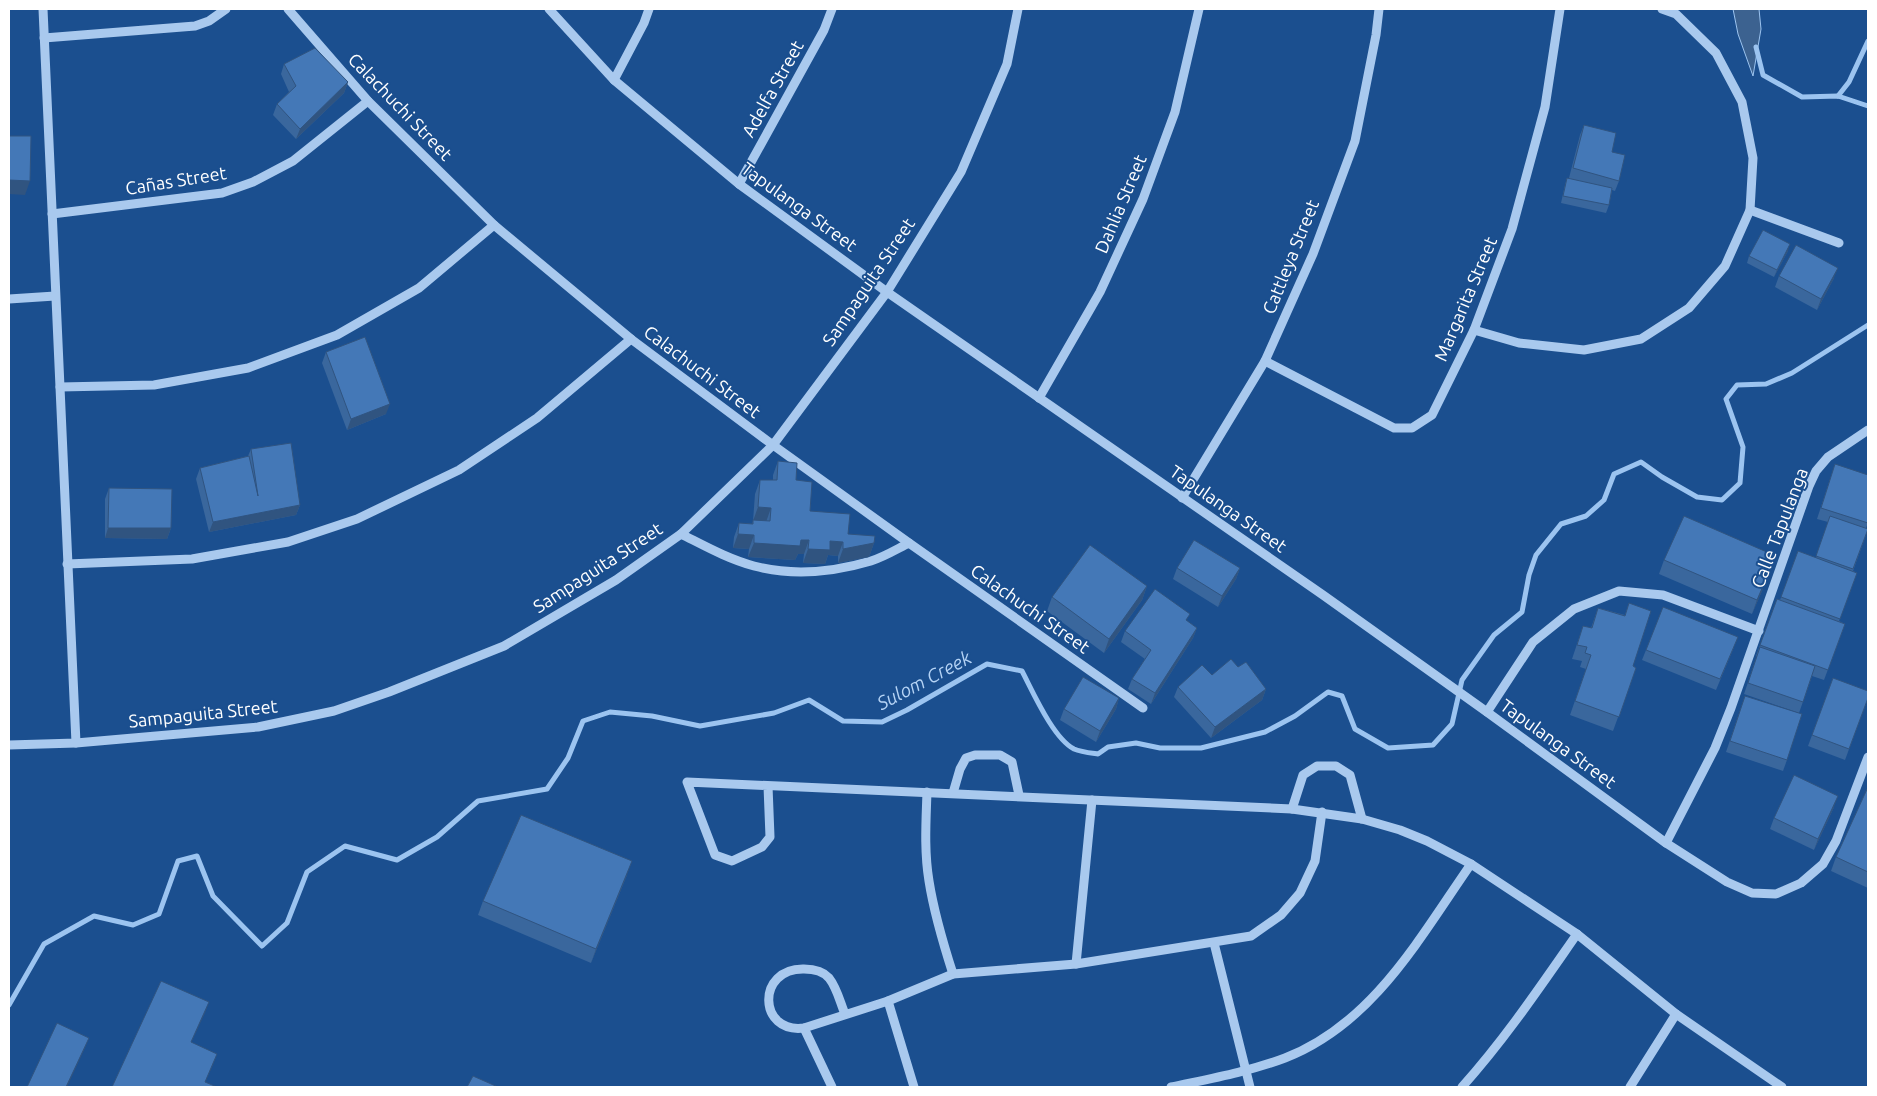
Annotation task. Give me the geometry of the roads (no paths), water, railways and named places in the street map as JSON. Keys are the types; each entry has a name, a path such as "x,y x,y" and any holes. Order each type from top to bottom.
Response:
{"street":[{"path":"43,9 76,743"},
{"path":"44,38 195,26 208,21 226,9"},
{"name":"Calachuchi Street","path":"288,9 368,101 494,225 630,339 909,544 1143,708"},
{"name":"Tapulanga Street","path":"549,9 614,80 739,184 887,292 1323,595 1666,842 1726,882 1752,893 1776,894 1801,883 1823,864 1836,841 1868,758"},
{"path":"614,80 644,23 649,9"},
{"name":"Adelfa Street","path":"739,184 824,30 832,9"},
{"name":"Sampaguita Street","path":"9,745 76,743 258,727 334,711 389,692 504,646 616,580 681,534 773,445 887,292 961,172 1007,64 1018,9"},
{"name":"Dahlia Street","path":"1039,398 1100,292 1144,199 1175,112 1199,9"},
{"name":"Cattleya Street","path":"1182,498 1265,361 1313,254 1355,141 1376,35 1379,9"},
{"name":"Margarita Street","path":"1265,361 1394,428 1412,428 1432,415 1474,330 1512,229 1545,107 1560,9"},
{"path":"1474,330 1520,344 1584,350 1641,339 1689,308 1725,266 1750,210 1754,158 1742,102 1716,53 1676,14 1662,9"},
{"name":"Cañas Street","path":"52,214 222,192 245,185 293,161 368,101"},
{"path":"1750,210 1839,243"},
{"path":"60,387 154,385 248,368 337,335 419,288 494,225"},
{"path":"9,298 55,296"},
{"path":"67,564 192,558 288,542 357,519 459,470 537,418 630,339"},
{"name":"Calle Tapulanga","path":"1666,842 1715,748 1759,631 1809,486 1816,472 1828,456 1868,430"},
{"path":"681,534 717,552 755,566 794,572 834,570 873,560 909,544"},
{"path":"1487,712 1533,642 1574,609 1619,590 1663,595 1759,631"},
{"path":"953,793 960,769 966,758 975,754 1000,755 1012,762 1019,795"},
{"path":"1292,809 1304,775 1317,766 1336,766 1350,774 1362,819"},
{"path":"768,786 770,837 762,847 732,861 715,855 687,782 1019,795 1292,809 1362,819 1400,830 1427,841 1472,864 1577,934 1676,1014 1782,1087"},
{"path":"927,792 926,844 929,879 938,926 953,974"},
{"path":"1076,964 1092,800"},
{"path":"844,1014 836,988 828,977 814,969 798,969 783,974 773,983 768,997 772,1013 782,1025 796,1029 804,1028 888,1001 953,974 1076,964 1251,936 1281,915 1300,893 1315,861 1322,812"},
{"path":"1170,1087 1245,1070 1285,1058 1313,1045 1343,1025 1369,1003 1390,979 1472,864"},
{"path":"1462,1087 1486,1061 1518,1019 1577,934"},
{"path":"1214,943 1250,1087"},
{"path":"888,1001 914,1087"},
{"path":"1630,1087 1676,1014"},
{"path":"804,1028 832,1087"}],"water":[{"path":"1733,9 1759,9 1761,29 1753,76 1738,34"}],"waterway":[{"path":"1838,96 1849,82 1868,41"},
{"path":"1756,47 1763,75 1802,97 1838,96 1868,106"},
{"name":"Sulom Creek","path":"9,1005 44,944 94,916 133,925 159,914 178,861 197,856 213,896 262,946 287,923 307,872 345,846 397,860 437,837 478,801 547,789 568,758 583,721 610,712 652,716 700,726 774,713 809,700 843,721 882,722 907,710 987,664 1022,671 1051,725 1066,743 1074,749 1086,752 1098,754 1108,747 1136,743 1160,748 1201,748 1265,732 1295,716 1328,692 1342,696 1355,729 1388,748 1433,745 1452,724 1462,680 1494,635 1522,612 1529,575 1536,555 1561,524 1586,516 1604,500 1614,474 1641,462 1662,477 1697,497 1722,500 1740,483 1743,447 1726,399 1737,385 1766,384 1792,373 1868,325"}]}
